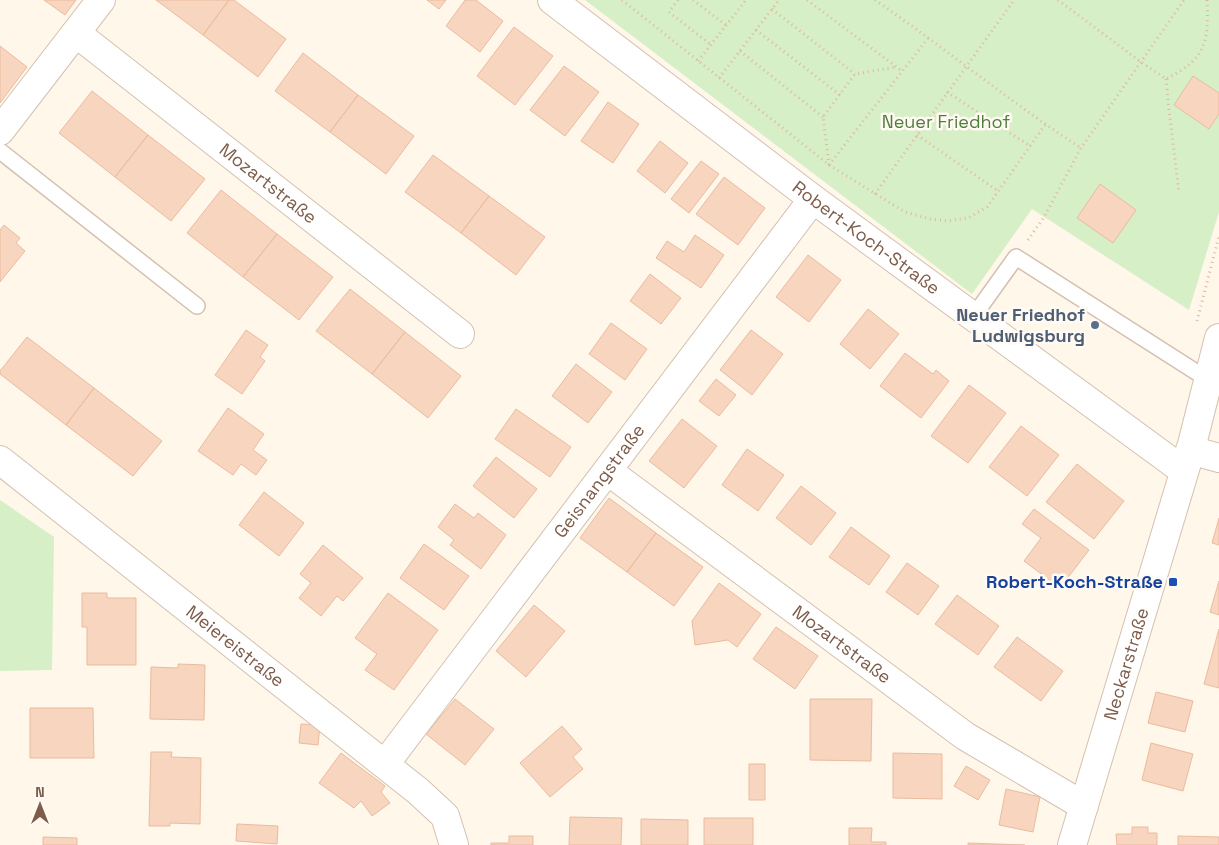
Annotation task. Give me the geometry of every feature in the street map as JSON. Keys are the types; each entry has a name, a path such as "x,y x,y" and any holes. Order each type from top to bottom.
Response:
{"street":[{"path":"0,131 101,0"},
{"name":"Robert-Koch-Straße","path":"552,0 813,199 973,317 1187,460"},
{"name":"Mozartstraße","path":"76,34 460,334"},
{"name":"Geisnangstraße","path":"385,764 813,199"},
{"name":"Neckarstraße","path":"1072,845 1187,460 1196,372 1219,338"},
{"path":"1187,460 1219,458"},
{"name":"Meiereistraße","path":"0,460 385,764 445,816 454,845"},
{"name":"Mozartstraße","path":"608,471 966,736 1084,806"}],"lane":[{"path":"0,151 197,306"},
{"path":"973,317 1016,258 1196,372"}],"path":[{"path":"622,0 829,165 905,212 930,219 948,221 968,218 987,207 1045,125"},
{"path":"678,0 669,12 711,45"},
{"path":"693,0 726,25"},
{"path":"698,61 746,0"},
{"path":"719,78 779,0"},
{"path":"806,0 902,71"},
{"path":"875,0 929,37 1045,125 1081,148"},
{"path":"876,194 1014,0"},
{"path":"1058,0 1166,79 1179,193"},
{"path":"1016,258 1044,217 1081,148 1184,0"},
{"path":"1166,79 1191,63 1202,49 1207,37 1207,0"},
{"path":"772,9 855,74"},
{"path":"756,30 840,95"},
{"path":"829,165 929,37"},
{"path":"740,51 824,117"},
{"path":"829,165 824,117 855,74 896,66"},
{"path":"947,92 1030,146"},
{"path":"917,134 998,191"},
{"path":"1196,372 1219,236"}],"green space":[{"name":"Neuer Friedhof","path":"585,0 1219,0 1219,212 1189,310 1032,209 972,294"},
{"path":"0,500 54,537 52,670 0,671"}],"building":[{"path":"44,0 76,0 65,15"},
{"path":"156,0 229,0 203,35"},
{"path":"229,0 234,0 286,39 258,77 203,35"},
{"path":"427,0 446,0 439,9"},
{"path":"465,0 476,0 503,21 480,52 446,26"},
{"path":"514,27 553,56 515,105 477,76"},
{"path":"0,46 27,67 0,103"},
{"path":"303,53 358,95 330,132 275,91"},
{"path":"564,66 599,92 565,136 530,110"},
{"path":"1193,76 1219,93 1219,114 1209,129 1174,105"},
{"path":"92,91 148,135 115,177 59,133"},
{"path":"358,95 414,136 386,174 330,132"},
{"path":"608,102 639,124 613,163 581,141"},
{"path":"148,135 205,179 171,221 115,177"},
{"path":"660,141 688,163 665,193 637,171"},
{"path":"433,155 489,196 461,233 405,192"},
{"path":"701,161 719,174 689,213 671,199"},
{"path":"724,177 765,208 738,245 696,214"},
{"path":"1100,184 1136,210 1113,243 1077,218"},
{"path":"221,190 277,234 243,277 187,233"},
{"path":"489,196 545,237 516,275 461,233"},
{"path":"4,225 20,238 16,243 25,251 0,282 0,230"},
{"path":"277,234 333,277 299,320 243,277"},
{"path":"695,235 724,255 701,288 656,258 667,241 684,252"},
{"path":"808,255 841,280 809,322 776,297"},
{"path":"650,274 681,298 661,324 630,301"},
{"path":"350,289 405,332 372,374 316,331"},
{"path":"868,309 899,334 870,369 840,344"},
{"path":"611,323 647,349 625,380 589,354"},
{"path":"246,330 268,345 260,357 265,361 242,394 215,375"},
{"path":"751,330 783,354 752,395 720,370"},
{"path":"405,332 461,376 428,418 372,374"},
{"path":"27,337 94,388 66,425 0,374 0,371"},
{"path":"905,353 933,374 936,370 949,381 921,418 880,386"},
{"path":"576,364 612,392 588,423 552,396"},
{"path":"716,379 736,395 719,416 699,401"},
{"path":"969,385 1006,413 968,463 931,436"},
{"path":"94,388 162,441 133,476 66,425"},
{"path":"228,408 264,434 253,450 267,460 256,475 241,464 233,475 198,451"},
{"path":"516,409 571,447 550,477 495,439"},
{"path":"682,419 717,446 684,488 649,461"},
{"path":"1021,426 1059,455 1027,496 989,467"},
{"path":"747,449 784,475 758,511 722,485"},
{"path":"496,457 537,489 514,518 473,486"},
{"path":"1077,464 1124,501 1094,539 1046,502"},
{"path":"801,486 836,513 811,545 776,518"},
{"path":"264,492 304,523 279,556 239,525"},
{"path":"609,498 656,533 627,572 580,538"},
{"path":"455,504 474,518 478,513 506,535 481,569 450,545 454,540 438,527"},
{"path":"1034,509 1089,550 1060,588 1024,561 1041,538 1022,524"},
{"path":"1219,518 1219,545 1212,543"},
{"path":"851,527 890,556 869,585 829,557"},
{"path":"656,533 703,567 674,606 627,572"},
{"path":"424,544 469,576 444,610 400,578"},
{"path":"323,545 363,578 343,601 337,596 321,616 299,598 311,583 300,574"},
{"path":"907,563 939,586 918,615 886,592"},
{"path":"1219,581 1219,615 1210,612"},
{"path":"719,583 761,614 737,647 728,640 695,645 692,621"},
{"path":"82,593 107,593 107,598 136,598 136,665 87,665 87,627 82,627"},
{"path":"388,593 438,630 394,690 365,670 377,654 355,638"},
{"path":"957,595 999,626 978,655 935,624"},
{"path":"534,605 565,631 526,677 496,651"},
{"path":"776,627 818,656 795,689 753,659"},
{"path":"1219,629 1219,688 1204,684"},
{"path":"1017,637 1063,671 1041,701 994,667"},
{"path":"178,664 205,665 204,720 150,719 151,667 178,668"},
{"path":"1156,692 1193,701 1185,732 1148,723"},
{"path":"455,699 494,729 465,765 426,734"},
{"path":"810,699 872,699 871,761 810,760"},
{"path":"30,708 93,708 94,758 30,758"},
{"path":"301,724 320,725 318,745 299,743"},
{"path":"562,726 582,749 573,757 583,769 550,797 520,763"},
{"path":"1151,743 1193,754 1183,791 1142,780"},
{"path":"151,752 172,752 171,757 201,758 200,824 170,823 170,826 149,826"},
{"path":"341,753 385,786 381,792 390,803 372,816 361,801 354,808 319,783"},
{"path":"893,753 942,754 942,799 893,798"},
{"path":"749,764 765,764 765,800 749,800"},
{"path":"966,766 990,780 978,800 954,786"},
{"path":"1006,789 1040,797 1033,832 999,825"},
{"path":"570,817 622,818 621,845 569,845"},
{"path":"704,818 753,818 753,845 704,845"},
{"path":"641,819 688,820 688,845 641,845"},
{"path":"237,824 278,826 277,844 236,841"},
{"path":"1132,827 1148,827 1148,833 1157,833 1157,845 1117,845 1116,834 1132,834"},
{"path":"849,828 872,828 871,842 886,842 886,845 849,845"},
{"path":"509,836 533,836 533,845 491,845 491,843 509,843"},
{"path":"1178,836 1219,837 1219,845 1178,845"},
{"path":"43,837 77,838 77,845 43,845"},
{"path":"968,843 1025,845 968,845"}],"place":[{"name":"Neuer Friedhof Ludwigsburg","path":"1095,325"},
{"name":"Robert-Koch-Straße","path":"1173,582"}]}
